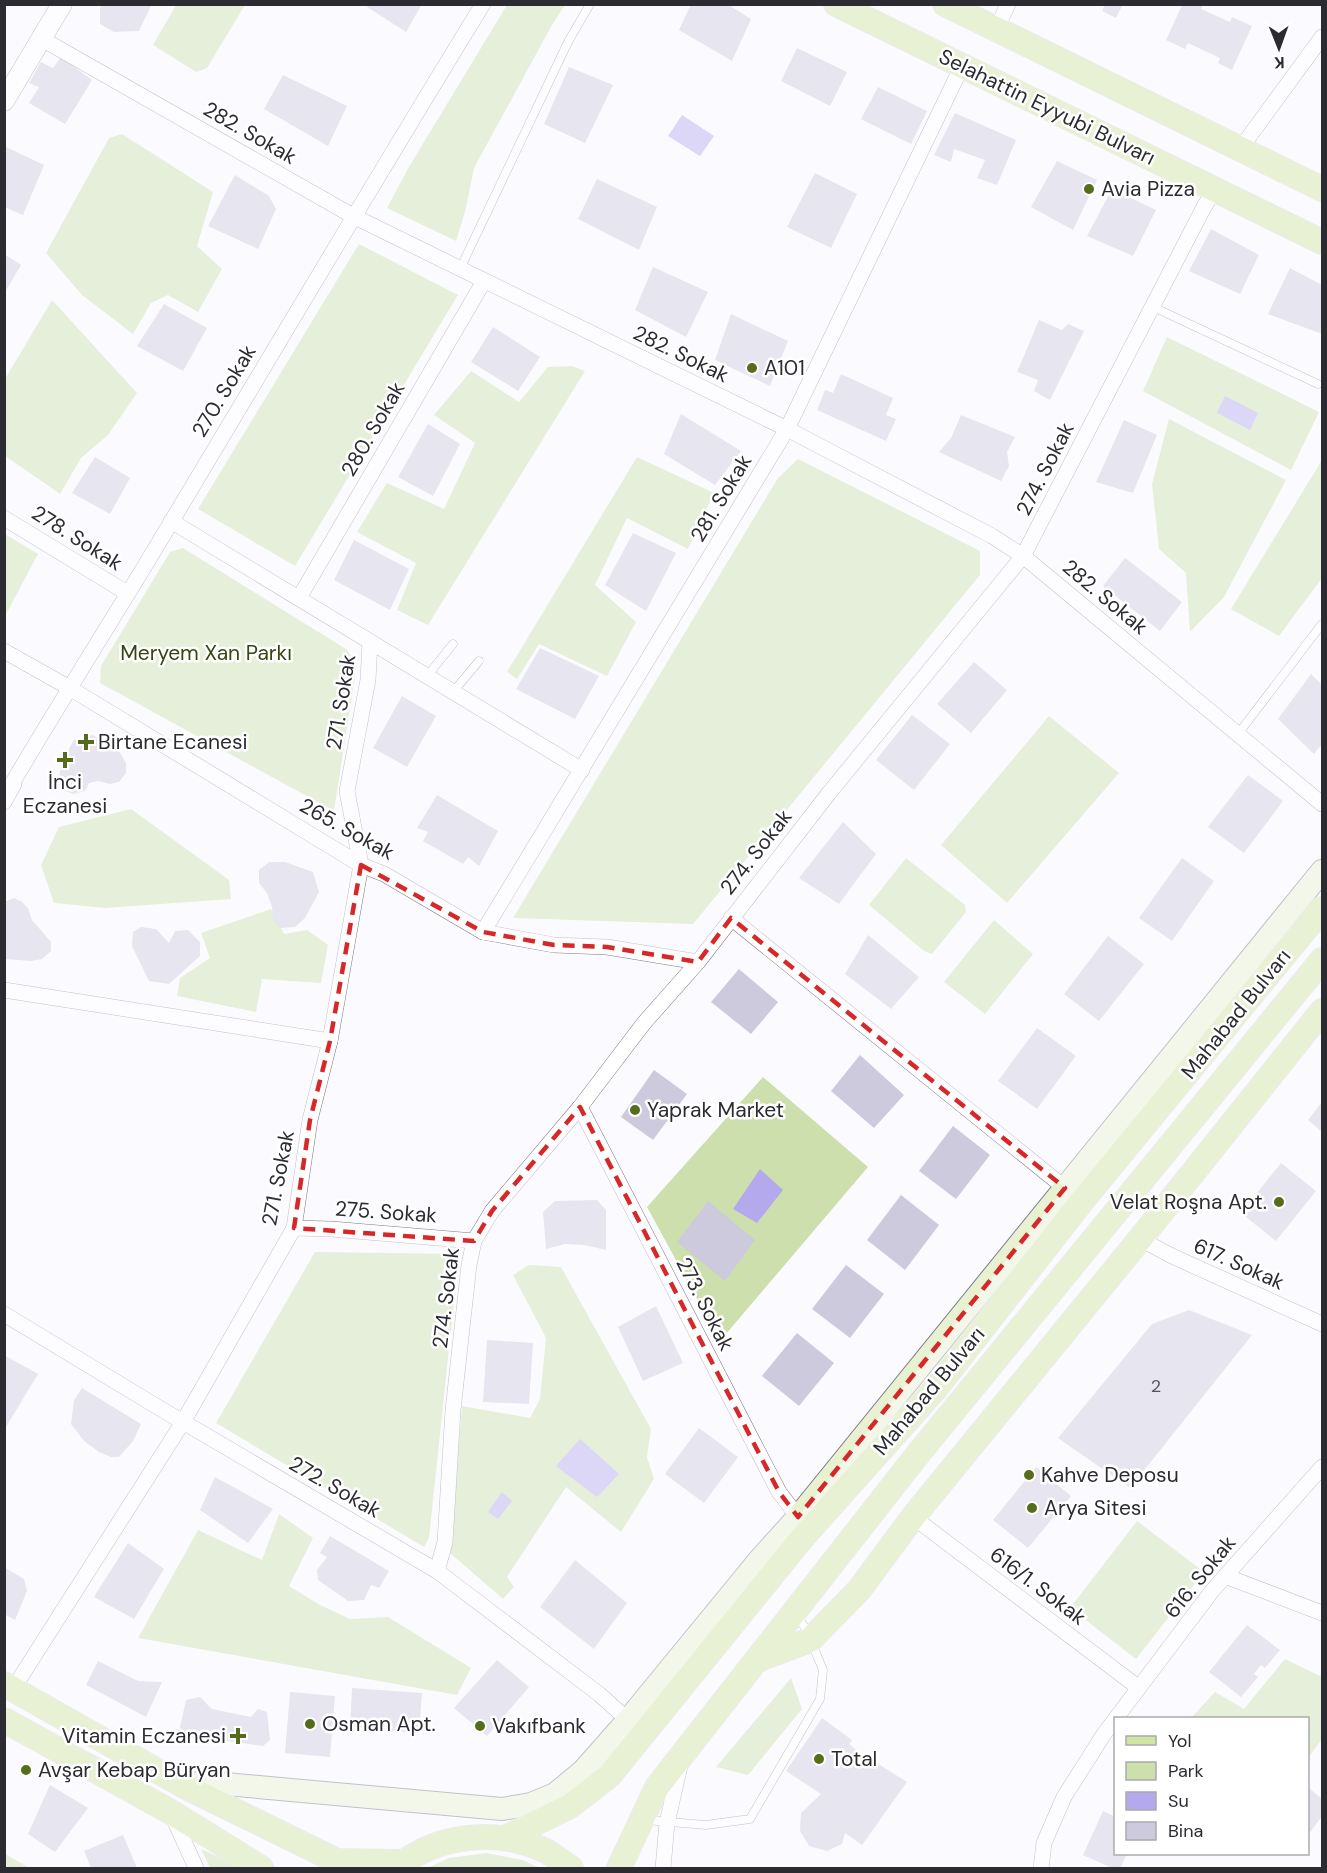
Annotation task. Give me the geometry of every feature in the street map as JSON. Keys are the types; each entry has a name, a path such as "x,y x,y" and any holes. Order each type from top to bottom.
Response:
{"main road":[{"name":"Selahattin Eyyubi Bulvarı","path":"836,4 1323,242"},
{"path":"945,4 1323,189"},
{"path":"180,1784 214,1783 502,1809 531,1804 555,1794 583,1771 628,1720 760,1558 798,1517 1050,1204 1323,871"},
{"name":"Mahabad Bulvarı","path":"505,1838 570,1806 609,1776 802,1538 936,1388 1082,1201 1323,909"},
{"name":"Mahabad Bulvarı","path":"619,1869 657,1787 918,1454 1323,960"},
{"path":"757,1660 810,1640 860,1590 913,1517 1323,1011"},
{"path":"9,1686 180,1784 338,1865 401,1865 435,1845 470,1837 505,1838 544,1850 571,1869"},
{"path":"4,1720 171,1812 261,1869"}],"street":[{"path":"4,101 63,4"},
{"name":"270. Sokak","path":"4,801 9,782 13,782 68,687 171,521 483,4"},
{"path":"996,30 1008,4"},
{"path":"1240,148 1323,37"},
{"name":"282. Sokak","path":"42,39 353,216 787,429 992,536 1023,556 1323,804"},
{"name":"281. Sokak","path":"483,932 787,429 962,66"},
{"name":"274. Sokak","path":"438,1571 446,1542 453,1410 469,1265 474,1241 492,1211 580,1107 644,1023 698,962 835,785 1023,556 1215,189"},
{"name":"280. Sokak","path":"299,598 484,281"},
{"name":"278. Sokak","path":"4,518 127,593"},
{"path":"171,521 582,770"},
{"name":"271. Sokak","path":"9,1686 183,1422 294,1228 310,1120 330,1041 361,865 347,791 368,680 370,642"},
{"name":"265. Sokak","path":"4,651 68,687 361,865 384,874 483,932 554,945 607,947 698,962"},
{"path":"731,918 1065,1188"},
{"path":"4,990 330,1041"},
{"name":"273. Sokak","path":"580,1107 779,1492 798,1517"},
{"name":"275. Sokak","path":"294,1228 474,1241"},
{"name":"617. Sokak","path":"1140,1239 1323,1324"},
{"name":"272. Sokak","path":"4,1314 438,1571 599,1694 628,1720"},
{"name":"616. Sokak","path":"1117,1717 1225,1576 1323,1467"},
{"name":"616/1. Sokak","path":"913,1517 1139,1688"},
{"path":"1225,1576 1323,1613"},
{"name":"616. Sokak","path":"1041,1869 1044,1843 1064,1797 1114,1721"},
{"path":"663,1869 667,1823 682,1755"},
{"path":"171,1812 196,1869"}],"lane":[{"path":"460,269 568,42 590,4"},
{"path":"1152,307 1318,384"},
{"path":"1238,734 1323,624"},
{"path":"427,676 453,644"},
{"path":"453,692 479,661"},
{"path":"641,1820 706,1825 750,1819 820,1699 823,1670 794,1612"}],"highlighted area":[{"path":"361,865 483,932 554,945 607,947 698,962 731,918 1065,1188 798,1517 779,1492 580,1107 492,1211 474,1241 294,1228 310,1120 330,1041"}],"green space":[{"path":"176,5 245,5 207,68 196,72 153,45"},
{"path":"507,5 565,5 474,168 456,241 387,208 410,165"},
{"path":"122,134 213,192 197,246 222,269 198,312 168,295 151,303 133,334 82,295 46,253 109,138"},
{"path":"359,244 458,295 295,566 198,509"},
{"path":"52,300 137,393 108,435 81,458 60,494 4,455 5,379"},
{"path":"1167,337 1319,412 1291,470 1143,391"},
{"path":"572,366 585,371 428,625 397,610 416,563 357,532 387,483 444,509 475,443 434,415 471,371 519,402 548,367"},
{"path":"1169,419 1286,480 1224,597 1190,632 1186,573 1159,549 1152,484"},
{"path":"637,457 714,493 688,549 627,518 595,585 636,622 607,676 539,644 517,679 507,672"},
{"path":"798,459 980,551 980,575 693,924 513,918 778,478"},
{"path":"1322,460 1322,578 1279,636 1231,609"},
{"path":"5,534 38,554 5,616"},
{"name":"Meryem Xan Parkı","path":"183,548 346,649 357,663 334,811 100,683 101,666 170,552"},
{"path":"1049,716 1119,773 1007,903 941,845"},
{"path":"131,809 229,880 231,899 105,908 54,903 41,865 59,827"},
{"path":"906,858 965,905 966,912 932,954 924,951 869,905"},
{"path":"271,909 284,934 307,930 328,945 321,983 262,979 256,1012 177,996 180,978 210,958 201,933"},
{"path":"994,920 1033,954 985,1014 944,982"},
{"path":"763,1077 868,1167 720,1341 647,1207"},
{"path":"315,1252 459,1254 429,1538 424,1547 216,1423"},
{"path":"529,1265 561,1267 651,1429 647,1457 654,1479 621,1532 566,1487 507,1577 514,1587 503,1599 450,1553 462,1406 530,1418 540,1399 546,1338 513,1275"},
{"path":"279,1514 313,1538 289,1586 320,1605 350,1619 388,1617 471,1668 457,1695 138,1638 198,1530 262,1560"},
{"path":"1137,1521 1204,1572 1136,1659 1070,1608"},
{"path":"1285,1659 1322,1677 1322,1739 1309,1757 1309,1717 1192,1717 1215,1692 1244,1709"},
{"path":"791,1678 802,1709 748,1775 716,1767"},
{"path":"201,1849 243,1868 210,1868"},
{"path":"4,1853 29,1868 5,1868"},
{"path":"486,1853 523,1860 539,1868 427,1868 449,1858"}],"water":[{"path":"682,115 714,136 700,156 668,136"},
{"path":"1225,396 1258,413 1250,430 1217,413"},
{"path":"760,1169 783,1190 757,1223 733,1209"},
{"path":"580,1439 619,1474 597,1497 556,1466"},
{"path":"502,1492 512,1501 498,1519 488,1512"}],"building":[{"path":"102,4 152,4 139,31 114,32 100,24"},
{"path":"369,4 422,4 406,32 367,7"},
{"path":"691,4 727,4 751,19 732,61 679,30"},
{"path":"1105,4 1123,4 1116,18 1102,11"},
{"path":"1182,5 1203,5 1201,9 1230,22 1232,17 1252,26 1232,70 1218,63 1220,58 1188,43 1185,49 1166,40"},
{"path":"797,48 847,72 830,106 781,81"},
{"path":"61,57 92,80 65,124 29,103 39,87 29,83 41,62 53,68"},
{"path":"569,67 613,85 585,143 544,124"},
{"path":"283,75 347,106 328,146 264,109"},
{"path":"878,87 927,111 911,144 861,119"},
{"path":"955,113 1016,140 997,185 977,178 985,160 954,149 951,162 934,155"},
{"path":"4,146 44,165 23,215 4,207"},
{"path":"1057,161 1097,180 1073,230 1031,207"},
{"path":"815,173 857,194 831,248 787,227"},
{"path":"235,175 269,196 276,209 258,249 208,226"},
{"path":"597,179 657,207 639,250 578,219"},
{"path":"1112,189 1156,210 1133,256 1087,236"},
{"path":"1211,229 1259,255 1240,294 1189,271"},
{"path":"4,254 21,265 4,294"},
{"path":"653,267 708,292 686,337 635,310"},
{"path":"1290,268 1322,285 1322,334 1268,314"},
{"path":"164,304 207,328 183,371 137,346"},
{"path":"731,314 788,341 770,386 715,360"},
{"path":"1039,320 1062,330 1068,324 1084,331 1050,400 1034,391 1038,380 1017,372"},
{"path":"493,327 540,357 518,391 471,362"},
{"path":"841,374 893,398 886,415 896,419 886,441 817,410 825,390 833,393"},
{"path":"681,414 741,451 715,485 664,454"},
{"path":"961,415 1015,437 1007,452 1009,466 1001,481 939,452 951,438"},
{"path":"1124,420 1157,435 1133,493 1096,482"},
{"path":"428,424 460,444 433,496 398,477"},
{"path":"95,457 130,478 110,514 72,493"},
{"path":"633,533 676,553 646,611 605,585"},
{"path":"354,540 409,569 390,610 334,580"},
{"path":"1125,558 1182,602 1160,631 1103,586"},
{"path":"540,648 599,676 575,719 516,689"},
{"path":"974,662 1007,690 971,733 937,704"},
{"path":"1311,674 1322,685 1322,744 1314,754 1278,719"},
{"path":"402,696 436,716 407,767 373,748"},
{"path":"912,715 950,744 914,790 876,760"},
{"path":"93,735 119,751 126,763 126,773 119,782 89,783 85,791 73,794 62,789 59,777 62,762 74,740"},
{"path":"1248,775 1283,801 1244,853 1208,827"},
{"path":"437,795 498,831 479,866 468,857 463,864 423,841 428,832 417,828"},
{"path":"843,822 876,854 839,904 799,878"},
{"path":"1182,858 1214,881 1172,941 1139,918"},
{"path":"269,862 285,862 313,872 319,892 305,918 295,927 280,928 273,920 272,907 267,893 259,883 259,870"},
{"path":"14,898 28,908 32,920 51,942 51,951 42,959 31,961 4,959 4,902"},
{"path":"141,927 156,929 169,943 175,931 188,930 200,942 200,956 169,984 149,981 132,946 133,932"},
{"path":"868,935 919,977 891,1009 845,974"},
{"path":"1108,936 1144,964 1099,1021 1064,994"},
{"path":"739,969 778,1002 751,1034 711,1002"},
{"path":"1037,1028 1076,1056 1037,1109 998,1081"},
{"path":"860,1055 904,1095 874,1128 831,1091"},
{"path":"654,1070 687,1094 653,1140 621,1117"},
{"path":"1322,1102 1322,1132 1308,1120"},
{"path":"953,1126 990,1155 956,1199 919,1171"},
{"name":"Velat Roşna Apt.","path":"1281,1163 1316,1191 1276,1241 1241,1213"},
{"path":"901,1195 939,1225 905,1270 867,1240"},
{"path":"597,1200 606,1210 606,1250 565,1244 546,1249 543,1212 555,1201"},
{"path":"708,1201 755,1240 725,1281 677,1242"},
{"path":"846,1265 884,1294 850,1338 812,1309"},
{"path":"656,1306 683,1363 643,1381 618,1327"},
{"path":"1189,1310 1252,1335 1130,1488 1058,1438 1152,1324"},
{"path":"797,1333 834,1363 799,1406 762,1376"},
{"path":"487,1340 533,1343 529,1404 483,1402"},
{"path":"4,1355 38,1374 6,1427 4,1426"},
{"path":"82,1388 141,1424 133,1441 119,1457 111,1457 99,1452 84,1441 71,1424 74,1400"},
{"path":"699,1428 738,1457 704,1503 665,1474"},
{"name":"Arya Sitesi","path":"1036,1467 1071,1496 1028,1548 993,1520"},
{"path":"215,1477 273,1509 248,1543 200,1510"},
{"path":"330,1536 389,1571 379,1588 371,1585 364,1600 348,1601 318,1580 317,1570 327,1557 320,1553"},
{"path":"128,1543 164,1569 134,1619 94,1597"},
{"path":"575,1560 627,1603 594,1649 540,1607"},
{"path":"4,1567 24,1579 27,1591 15,1620 4,1614"},
{"path":"1247,1625 1280,1650 1265,1668 1261,1665 1254,1674 1258,1677 1241,1697 1209,1672"},
{"path":"497,1660 529,1687 487,1736 454,1708"},
{"path":"98,1661 138,1681 162,1682 146,1717 86,1685"},
{"path":"352,1688 422,1693 419,1733 350,1728"},
{"name":"Osman Apt.","path":"290,1692 335,1696 330,1757 285,1753"},
{"path":"200,1697 212,1709 251,1717 258,1709 267,1712 270,1740 263,1746 184,1735 180,1727 186,1700"},
{"path":"822,1718 852,1740 849,1744 855,1749 907,1782 862,1845 845,1833 842,1844 827,1851 809,1846 800,1831 801,1813 821,1794 786,1771"},
{"path":"50,1785 88,1808 55,1852 28,1834"},
{"path":"1309,1788 1322,1799 1322,1816 1309,1834"},
{"path":"1103,1811 1114,1816 1114,1855 1126,1855 1120,1868 1112,1868 1083,1855"},
{"path":"123,1835 137,1868 91,1868 84,1851"}],"place":[{"name":"Avia Pizza","path":"1089,189"},
{"name":"A101","path":"752,368"},
{"name":"Birtane Ecanesi","path":"86,742"},
{"name":"İnci Eczanesi","path":"65,760"},
{"name":"Yaprak Market","path":"635,1110"},
{"name":"Velat Roşna Apt.","path":"1279,1202"},
{"name":"Kahve Deposu","path":"1029,1475"},
{"name":"Arya Sitesi","path":"1032,1508"},
{"name":"Osman Apt.","path":"310,1724"},
{"name":"Vakıfbank","path":"480,1726"},
{"name":"Vitamin Eczanesi","path":"238,1736"},
{"name":"Total","path":"819,1759"},
{"name":"Avşar Kebap Büryan","path":"26,1770"}]}
